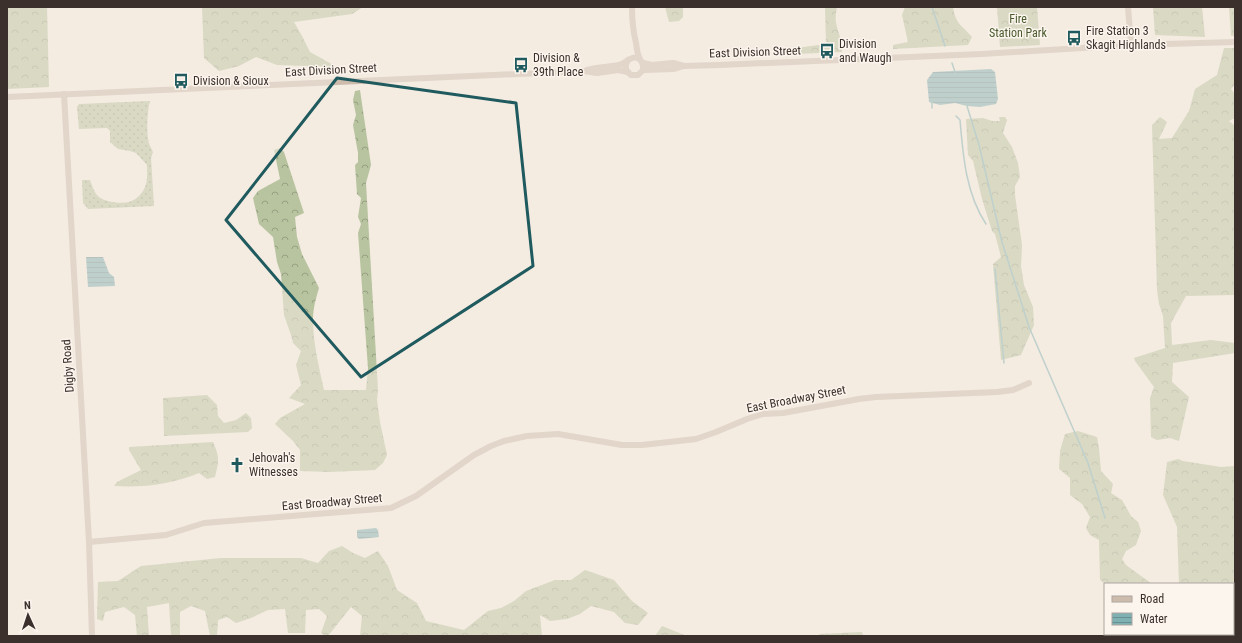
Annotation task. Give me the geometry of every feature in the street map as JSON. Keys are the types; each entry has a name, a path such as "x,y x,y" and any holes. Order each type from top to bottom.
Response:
{"street":[{"path":"632,7 633,37 636,44 637,53 641,61 643,70 635,76 628,72 625,67 628,60 634,58 641,61"},
{"path":"1128,7 1131,45"},
{"path":"630,43 633,37"},
{"name":"East Division Street","path":"643,70 674,69 684,66 982,54 1131,45 1235,42"},
{"name":"East Division Street","path":"7,97 584,71 622,64 628,60"},
{"name":"East Division Street","path":"641,61 652,65 673,63 684,66"},
{"name":"East Division Street","path":"584,71 597,73 618,70 628,72"},
{"name":"Digby Road","path":"64,94 89,542 92,636"},
{"name":"East Broadway Street","path":"89,542 166,535 204,523 391,508 416,496 474,455 485,449 504,441 527,436 558,434 622,445 676,442 696,439 763,414 783,413 876,397 997,392 1013,390 1029,383"}],"highlighted area":[{"path":"337,78 516,103 533,266 361,377 226,220"}],"green space":[{"path":"7,7 47,7 49,87 7,89"},
{"path":"202,7 363,7 352,14 294,22 310,52 337,67 277,65 256,57 239,66 219,71 204,58"},
{"path":"665,7 683,8 683,17 679,21 669,22"},
{"path":"825,7 837,7 836,21 842,52 773,55 774,51 826,44"},
{"path":"905,7 953,7 957,21 972,37 968,45 893,49 893,45 908,42 902,15"},
{"name":"Fire Station Park","path":"997,7 1037,7 1040,45 1000,47"},
{"path":"1153,7 1202,7 1205,37 1155,35"},
{"path":"1229,7 1235,7 1235,36 1231,36"},
{"path":"1224,48 1235,48 1235,84 1231,89 1235,94 1235,118 1229,121 1235,126 1235,295 1186,296 1171,323 1172,345 1211,340 1235,343 1235,353 1173,363 1172,382 1189,397 1179,441 1170,438 1157,440 1151,437 1150,398 1154,387 1134,358 1165,348 1163,316 1157,290 1152,125 1160,117 1167,122 1159,139 1172,138 1189,111 1195,89 1217,75"},
{"path":"360,90 371,165 366,183 378,390 377,400 387,455 383,463 375,470 329,472 300,471 300,450 275,424 280,418 305,404 289,398 301,385 296,365 301,351 293,343 284,315 281,274 277,262 273,237 259,224 253,198 258,191 280,179 274,150 280,148 284,152 304,213 295,217 297,237 302,254 319,288 314,311 313,328 324,390 366,390 368,368 358,233 361,224 358,217 361,198 357,194 355,165 358,162 358,153 353,125 356,115 353,100 355,91"},
{"path":"150,101 147,130 150,146 153,152 151,158 154,206 88,209 83,203 82,180 90,180 93,189 102,199 122,203 129,202 137,198 144,189 147,179 147,165 136,153 118,149 110,142 110,131 107,128 79,129 77,107 79,104"},
{"path":"999,117 1005,117 1007,120 1003,133 1012,147 1018,163 1020,177 1015,186 1015,195 1022,245 1021,266 1024,285 1033,307 1034,325 1021,355 1001,360 993,264 1001,257 995,234 992,231 982,199 973,161 968,155 966,119 983,118 992,121 1000,121"},
{"path":"207,395 217,405 218,416 224,423 236,420 246,413 251,418 252,428 248,432 164,436 163,398"},
{"path":"1078,431 1097,437 1101,471 1113,484 1111,493 1122,500 1131,516 1138,522 1141,531 1136,545 1126,551 1122,559 1126,565 1151,583 1104,583 1100,580 1099,540 1090,535 1086,528 1090,517 1082,504 1070,495 1070,478 1059,469 1060,451 1065,434"},
{"path":"213,442 218,460 215,477 207,479 199,473 178,480 147,486 114,486 117,482 141,470 129,450 129,447"},
{"path":"1178,459 1221,467 1235,466 1235,599 1234,583 1179,583 1177,527 1163,495 1167,462"},
{"path":"342,546 365,558 378,551 388,566 397,590 417,603 426,621 464,630 488,611 501,608 514,601 526,591 555,580 571,580 585,570 614,580 632,601 648,613 638,625 625,623 614,612 591,606 580,614 567,619 550,621 540,615 542,636 360,636 362,616 351,607 328,636 321,633 327,616 319,609 306,610 305,633 288,633 285,609 268,610 236,623 227,617 218,620 217,636 210,636 205,611 191,606 180,612 180,636 171,636 169,603 147,607 149,636 137,636 135,615 124,607 105,612 103,621 97,619 98,582 118,581 141,566 221,558 301,558 318,563 329,551"},
{"path":"662,626 687,636 655,636"},
{"path":"862,632 863,636 819,636 819,634"}],"water":[{"path":"991,69 995,72 998,99 996,104 980,107 955,103 940,105 929,102 927,80 933,72"},
{"path":"86,257 103,257 109,273 114,277 115,286 88,287"},
{"path":"376,528 378,530 379,537 359,539 357,537 357,530"}],"waterway":[{"path":"932,7 945,46"},
{"path":"952,63 955,72"},
{"path":"932,102 932,108"},
{"path":"967,106 979,145 1002,242 1029,327 1088,463 1105,518"},
{"path":"956,116 960,120 964,161 970,187 979,212 986,224"},
{"path":"995,269 1004,363"}],"place":[{"name":"Fire Station 3 Skagit Highlands","path":"1074,38"},
{"name":"Division and Waugh","path":"827,51"},
{"name":"Division & 39th Place","path":"521,65"},
{"name":"Division & Sioux","path":"181,81"},
{"name":"Jehovah's Witnesses","path":"237,465"}]}
